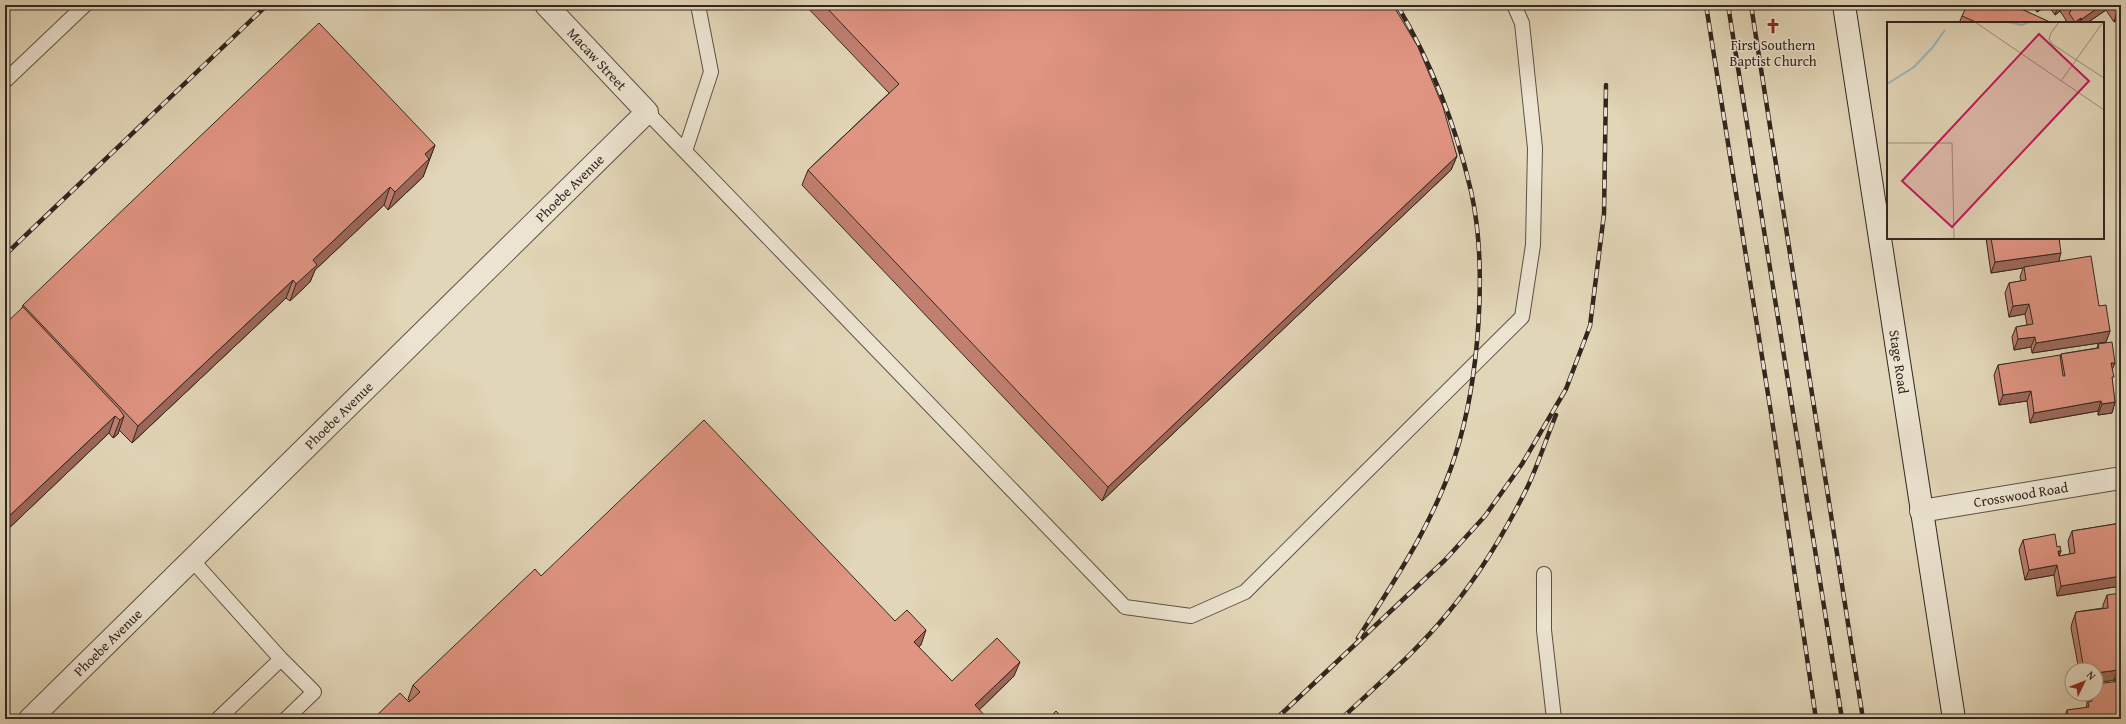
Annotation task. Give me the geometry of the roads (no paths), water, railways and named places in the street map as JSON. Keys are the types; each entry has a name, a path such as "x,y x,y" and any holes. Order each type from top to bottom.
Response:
{"street":[{"name":"Macaw Street","path":"546,5 647,112"},
{"name":"Stage Road","path":"1844,5 1954,719"},
{"name":"Phoebe Avenue","path":"30,719 647,112"},
{"name":"Crosswood Road","path":"1921,511 2121,478"}],"lane":[{"path":"5,81 85,5"},
{"path":"685,151 711,72 698,5"},
{"path":"647,112 1125,606 1191,616 1245,592 1522,317 1533,245 1535,148 1522,23 1514,5"},
{"path":"192,560 281,659 314,692 286,719"},
{"path":"1544,574 1544,630 1554,719"},
{"path":"218,719 281,659"}],"railway":[{"path":"5,255 267,5"},
{"path":"1358,638 1386,594 1425,527 1446,480 1455,456 1470,394 1478,324 1480,289 1479,254 1476,221 1465,167 1441,95 1421,49 1397,5"},
{"path":"1706,5 1771,413 1816,719"},
{"path":"1728,5 1842,719"},
{"path":"1751,5 1863,719"},
{"path":"1276,719 1445,560 1485,516 1522,464 1566,389 1590,326 1604,214 1606,85"},
{"path":"1341,719 1422,642 1447,614 1469,585 1510,521 1527,488 1556,415"}],"place":[{"name":"First Southern Baptist Church","path":"1773,26"}]}
